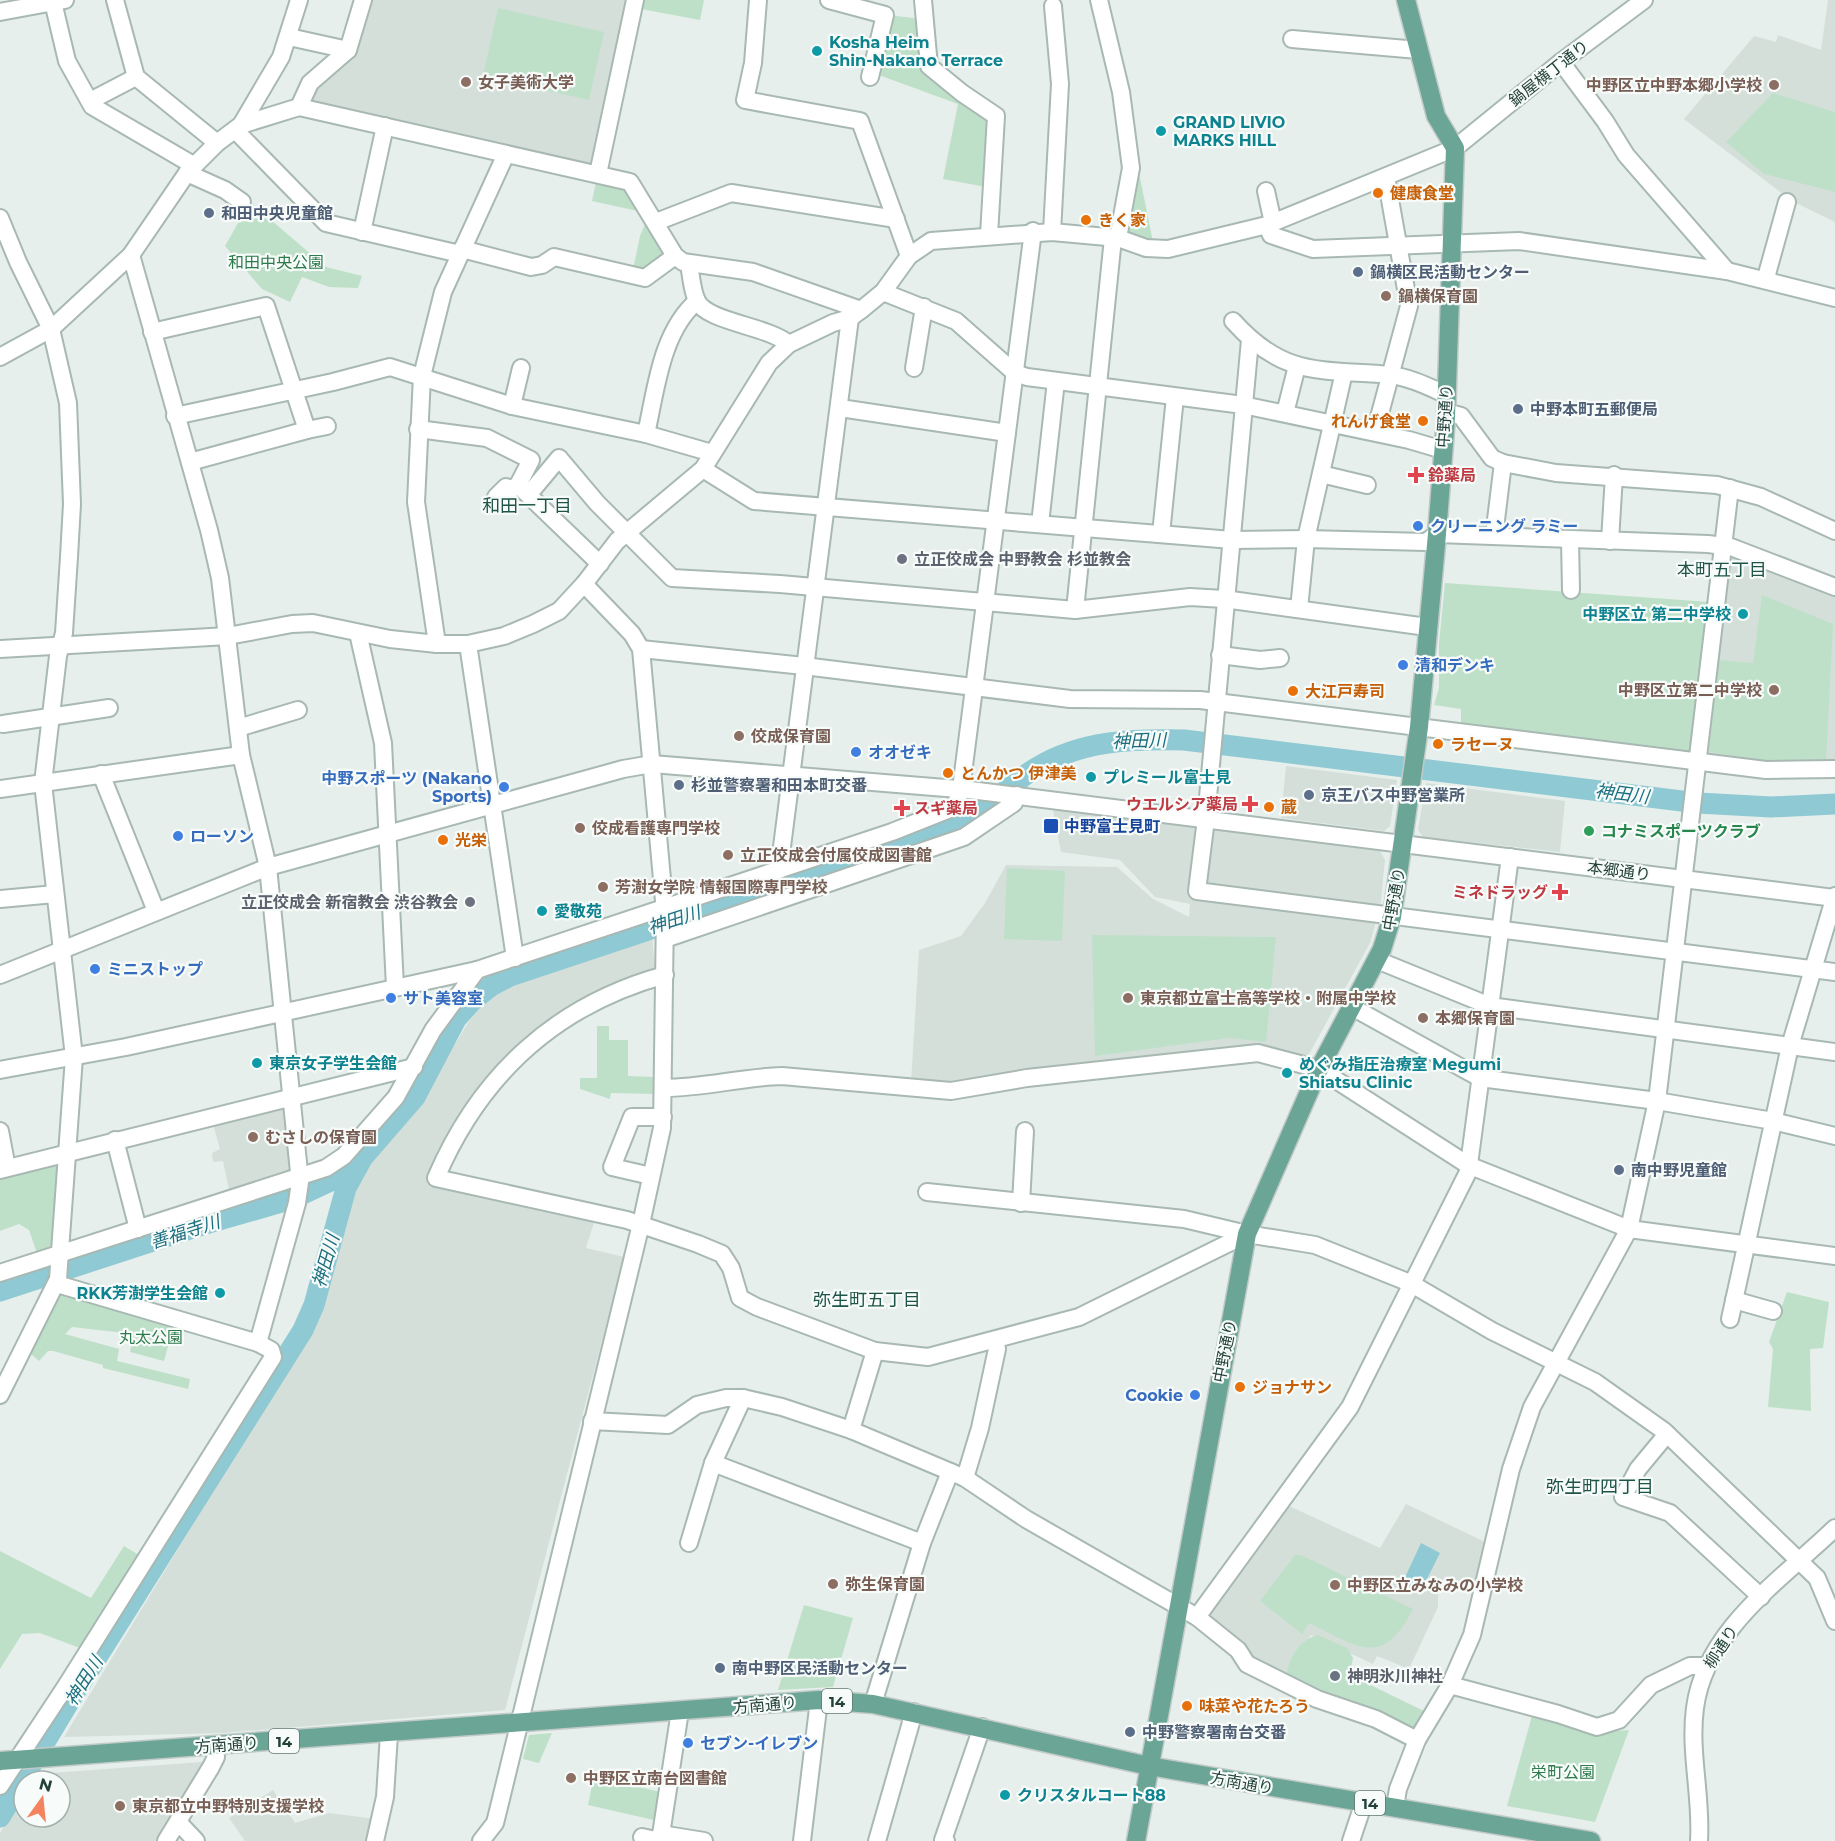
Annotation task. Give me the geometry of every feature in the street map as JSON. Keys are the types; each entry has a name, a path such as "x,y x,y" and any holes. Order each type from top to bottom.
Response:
{"main road":[{"path":"1406,0 1436,116 1455,148"},
{"name":"中野通り","path":"1136,1841 1247,1234 1319,1069 1377,960 1392,917 1419,727 1426,627 1437,534 1447,403 1454,242 1455,148"},
{"name":"方南通り","path":"14,1760 389,1734 819,1700 873,1704 982,1726 1149,1766 1591,1841"}],"street":[{"path":"116,0 136,77 217,143"},
{"path":"238,128 281,57 299,0"},
{"path":"299,107 310,83 348,50 363,0"},
{"path":"598,174 635,0"},
{"path":"0,649 228,636 292,624 313,623 358,633 437,644 468,644 504,636 559,611 627,532 703,469 769,363 789,344 832,322 855,314 883,292 909,256 860,121 745,100 753,63 758,0"},
{"path":"828,0 885,15 870,77"},
{"path":"924,0 929,66 962,93 996,116 988,236"},
{"path":"1075,610 1096,387 1115,238 1131,168 1121,92 1099,0"},
{"name":"鍋屋横丁通り","path":"909,256 931,241 1033,231 1115,238 1146,248 1168,249 1270,224 1455,148 1561,62 1644,0"},
{"path":"0,12 59,1 67,61 92,106 242,202"},
{"path":"1052,232 1060,84 1053,6"},
{"path":"289,37 348,50"},
{"path":"1292,39 1418,50"},
{"path":"1561,62 1586,94 1626,154 1726,271"},
{"path":"90,102 136,77"},
{"path":"0,357 51,329 131,255 190,169 217,143 238,128 299,107 630,182 682,260 697,301 720,317 778,335 789,344"},
{"path":"362,232 385,126"},
{"path":"238,128 326,223 531,267 542,265 554,257 645,278 682,260 753,272 855,314"},
{"path":"437,644 416,502 422,376 443,292 506,154"},
{"path":"1375,432 1409,306 1386,177"},
{"path":"1266,191 1271,235 1313,249 1519,241 1726,271 1835,298"},
{"path":"656,222 731,193 896,219"},
{"path":"1769,280 1767,274 1787,202"},
{"path":"0,218 18,262 51,329 68,404 72,504 64,633 60,644 43,783 60,950 74,1057 58,1281 0,1395"},
{"path":"0,1070 177,1042 284,1012 477,970 665,910 948,812 955,807 961,789 975,687 1033,231"},
{"path":"131,255 175,416 190,462 220,578 241,754 267,867 284,1012 300,1180 297,1203 258,1343"},
{"path":"883,292 956,321 1015,373 1096,387 1244,405 1375,432 1443,450"},
{"path":"646,434 661,364 683,313 697,301"},
{"path":"152,332 266,306 307,430"},
{"path":"914,368 924,307"},
{"path":"779,870 804,666 855,314"},
{"path":"1233,321 1250,340 1273,357 1298,366 1391,375 1447,403 1461,416 1492,458 1503,463 1556,473 1614,475 1730,488 1761,497 1835,531"},
{"path":"1250,340 1232,540 1224,599 1206,819 1197,891 1835,972"},
{"path":"1285,413 1298,366"},
{"path":"175,416 390,368 422,376 455,390 512,406 646,434 712,453"},
{"path":"512,406 521,368"},
{"path":"1299,609 1306,539 1344,372"},
{"path":"1040,524 1056,381"},
{"path":"1161,534 1175,397"},
{"path":"840,408 1008,433"},
{"path":"190,462 327,426"},
{"path":"418,429 487,438 531,460 523,490"},
{"path":"523,490 560,458 597,503 672,578 816,587 1075,610 1190,597 1224,599 1426,627"},
{"path":"1494,536 1503,463"},
{"path":"703,469 754,501 1082,529 1232,540 1426,542 1437,534 1724,546 1835,587"},
{"path":"1321,474 1367,485"},
{"path":"1610,541 1614,475"},
{"path":"496,497 506,487 523,490 600,564"},
{"path":"1395,1807 1398,1789 1417,1740 1450,1685 1472,1635 1492,1541 1514,1459 1532,1407 1629,1229 1657,1101 1730,488"},
{"path":"1570,539 1571,590"},
{"path":"481,1841 495,1823 641,1224 663,1117 665,910 641,649 632,634 584,584"},
{"path":"358,633 383,743 395,987"},
{"path":"468,644 515,958"},
{"path":"641,649 804,666 1070,699 1200,700 1766,770 1835,769"},
{"path":"1220,654 1260,660 1280,658"},
{"path":"3,724 109,708"},
{"path":"238,728 298,710"},
{"path":"0,789 241,754"},
{"name":"本郷通り","path":"0,975 267,867 623,769 652,764 985,791 1835,897"},
{"path":"101,774 156,911"},
{"path":"666,937 964,837 1014,803 1016,795"},
{"path":"1201,1620 1350,1407 1410,1283 1468,1172 1510,857"},
{"path":"0,899 55,894"},
{"path":"1730,1319 1790,1046 1835,897"},
{"path":"1377,960 1490,1006 1835,1052"},
{"path":"0,1273 300,1180 326,1168 344,1156 396,1097 438,1021 477,970"},
{"path":"665,975 613,992 579,1011 525,1047 485,1091 455,1138 436,1178 641,1224 722,1254 731,1268 740,1298 826,1334 875,1351 928,1357 1079,1317 1247,1234"},
{"path":"1352,1007 1480,1078 1657,1101 1773,1121 1835,1136"},
{"path":"664,1088 718,1085 756,1077 782,1076 951,1091 1027,1078 1258,1053 1319,1069 1468,1165 1629,1229 1835,1256"},
{"path":"0,1131 3,1169 414,1067"},
{"path":"651,1176 612,1167 632,1117 663,1117"},
{"path":"1021,1203 1025,1131"},
{"path":"115,1140 138,1229"},
{"path":"927,1192 1184,1219 1247,1234 1315,1245 1410,1283 1492,1331 1558,1362 1617,1396 1667,1434 1817,1578 1835,1621"},
{"path":"0,1786 14,1760 66,1686 273,1357 271,1350 258,1343 58,1281"},
{"path":"1734,1299 1773,1311"},
{"path":"873,1704 922,1543 980,1428 997,1349 995,1340"},
{"path":"851,1430 875,1351"},
{"path":"592,1421 668,1425 697,1405 726,1398 743,1398 782,1407 851,1430 958,1475 1026,1519 1201,1620 1238,1650 1247,1664 1317,1699 1376,1719 1417,1740"},
{"path":"688,1543 713,1463 743,1398"},
{"path":"1667,1434 1638,1469 1623,1497 1670,1513 1761,1597"},
{"path":"713,1463 922,1543"},
{"name":"柳通り","path":"1699,1841 1695,1709 1706,1666 1731,1629 1761,1597 1835,1528"},
{"path":"1817,1578 1835,1578"},
{"path":"1450,1685 1558,1713 1597,1727 1619,1720 1651,1685 1690,1666 1706,1666"},
{"path":"802,1841 819,1700"},
{"path":"660,1839 680,1711"},
{"path":"878,1841 914,1712"},
{"path":"946,1841 943,1840 982,1726"},
{"path":"375,1841 385,1797 389,1734"},
{"path":"166,1841 216,1757 214,1746"},
{"path":"1351,1841 1364,1802"},
{"path":"178,1822 196,1841"},
{"path":"642,1837 704,1841"}],"shaded area":[{"name":"女子美術大学","path":"367,0 630,0 595,170 309,102"},
{"name":"中野区立中野本郷小学校","path":"1828,0 1835,0 1835,222 1796,203 1795,198 1783,194 1684,119 1754,36 1776,42 1778,35 1821,50"},
{"name":"中野区立第二中学校","path":"1729,553 1835,593 1835,763 1769,765 1709,758 1705,753"},
{"path":"1286,766 1397,780 1390,826 1384,831 1281,818"},
{"path":"1426,783 1565,801 1560,852 1423,837 1418,830"},
{"name":"東京都立富士高等学校・附属中学校","path":"1053,810 1199,828 1191,895 1377,918 1370,943 1307,1058 1250,1046 952,1084 911,1083 919,950 961,936 985,903 1006,865 1117,867 1153,899 1189,917 1190,904 1155,897 1120,860 1061,852"},
{"path":"1211,829 1380,851 1385,860 1380,909 1204,887"},
{"path":"652,934 655,970 548,1021 524,1040 481,1086 452,1127 429,1182 595,1219 586,1248 624,1257 505,1710 222,1733 64,1737 313,1326 354,1195 377,1153 410,1117 474,1013 498,990 529,973"},
{"name":"むさしの保育園","path":"281,1104 286,1108 292,1168 288,1176 230,1194 223,1161 213,1162 212,1153 220,1149 213,1124"},
{"name":"中野区立みなみの小学校","path":"1406,1504 1487,1543 1476,1592 1444,1578 1438,1592 1438,1607 1409,1669 1377,1656 1373,1664 1311,1635 1285,1676 1250,1659 1206,1616 1287,1505 1380,1548"},
{"name":"東京都立中野特別支援学校","path":"202,1762 204,1766 160,1841 0,1841 0,1833 12,1814 12,1829 72,1829 72,1771"},
{"path":"273,1790 295,1823 329,1813 376,1819 369,1841 245,1841 229,1818"}],"green space":[{"path":"643,0 704,0 700,20 641,9"},
{"path":"498,8 604,32 589,100 483,76"},
{"path":"888,15 921,19 922,64 989,116 986,187 943,179 958,104 876,74"},
{"path":"1773,93 1835,112 1835,192 1764,174 1726,142"},
{"path":"1139,173 1153,242 1125,235"},
{"path":"596,182 631,192 642,212 592,201"},
{"name":"和田中央公園","path":"250,202 326,267 362,276 358,288 329,287 302,277 290,302 262,289 225,246"},
{"path":"646,222 665,248 664,255 643,271 633,270 640,236"},
{"path":"1445,583 1710,602 1692,754 1461,726 1461,709 1434,705 1439,688 1439,643"},
{"name":"中野区立第二中学校","path":"1762,595 1833,624 1826,761 1767,761 1709,752 1719,660 1753,663"},
{"path":"1007,868 1065,871 1062,941 1004,939"},
{"path":"1092,935 1276,937 1266,1042 1229,1038 1095,1056"},
{"path":"597,1026 609,1026 609,1040 628,1040 628,1076 655,1077 655,1094 611,1093 610,1099 580,1089 580,1078 597,1078"},
{"path":"58,1160 52,1249 38,1256 29,1230 19,1224 0,1231 0,1177"},
{"name":"丸太公園","path":"61,1290 174,1324 164,1361 130,1352 133,1334 72,1327 65,1334 119,1349 117,1361 190,1379 188,1389 103,1368 103,1365 53,1351 48,1351 39,1361 29,1352"},
{"path":"1787,1292 1829,1302 1823,1348 1810,1349 1811,1411 1768,1407 1773,1349 1769,1342"},
{"path":"124,1546 139,1555 85,1650 40,1633 22,1634 0,1669 0,1551 91,1598"},
{"path":"1295,1555 1301,1555 1413,1609 1402,1628 1390,1640 1379,1646 1367,1648 1355,1645 1309,1623 1302,1634 1260,1601"},
{"path":"804,1605 853,1618 833,1687 778,1690"},
{"path":"1318,1635 1347,1648 1353,1658 1350,1673 1354,1677 1424,1711 1430,1724 1422,1736 1287,1679 1289,1665 1295,1651 1305,1641"},
{"name":"栄町公園","path":"1532,1716 1591,1733 1629,1730 1595,1822 1507,1806"},
{"path":"552,1733 539,1763 523,1759 529,1735"},
{"path":"594,1776 664,1793 658,1821 588,1805"}],"water":[{"path":"1421,1543 1440,1553 1420,1593 1402,1584"}],"waterway":[{"name":"神田川","path":"0,1817 75,1692 303,1330 314,1305 346,1188 363,1157 415,1097 456,1019 472,1001 491,986 510,976 936,834 974,816 1022,777 1053,759 1108,743 1184,740 1698,803 1771,807 1835,804"},
{"name":"善福寺川","path":"0,1291 202,1225 292,1199 337,1178 356,1163"}],"place":[{"name":"Kosha Heim Shin-Nakano Terrace","path":"817,51"},
{"name":"女子美術大学","path":"466,82"},
{"name":"中野区立中野本郷小学校","path":"1774,85"},
{"name":"GRAND LIVIO MARKS HILL","path":"1161,131"},
{"name":"健康食堂","path":"1378,193"},
{"name":"和田中央児童館","path":"209,213"},
{"name":"きく家","path":"1086,220"},
{"name":"鍋横区民活動センター","path":"1358,272"},
{"name":"鍋横保育園","path":"1386,296"},
{"name":"中野本町五郵便局","path":"1518,409"},
{"name":"れんげ食堂","path":"1423,421"},
{"name":"鈴薬局","path":"1416,475"},
{"name":"クリーニング ラミー","path":"1418,526"},
{"name":"立正佼成会 中野教会 杉並教会","path":"902,559"},
{"name":"中野区立 第二中学校","path":"1743,614"},
{"name":"清和デンキ","path":"1403,665"},
{"name":"中野区立第二中学校","path":"1774,690"},
{"name":"大江戸寿司","path":"1293,691"},
{"name":"佼成保育園","path":"739,736"},
{"name":"ラセーヌ","path":"1438,744"},
{"name":"オオゼキ","path":"856,752"},
{"name":"とんかつ 伊津美","path":"948,773"},
{"name":"プレミール富士見","path":"1091,777"},
{"name":"杉並警察署和田本町交番","path":"679,785"},
{"name":"中野スポーツ (Nakano Sports)","path":"504,787"},
{"name":"京王バス中野営業所","path":"1309,795"},
{"name":"ウエルシア薬局","path":"1250,804"},
{"name":"蔵","path":"1269,807"},
{"name":"スギ薬局","path":"902,808"},
{"name":"中野富士見町","path":"1051,826"},
{"name":"佼成看護専門学校","path":"580,828"},
{"name":"コナミスポーツクラブ","path":"1589,831"},
{"name":"ローソン","path":"178,836"},
{"name":"光栄","path":"443,840"},
{"name":"立正佼成会付属佼成図書館","path":"728,855"},
{"name":"芳澍女学院 情報国際専門学校","path":"603,887"},
{"name":"ミネドラッグ","path":"1560,892"},
{"name":"立正佼成会 新宿教会 渋谷教会","path":"470,902"},
{"name":"愛敬苑","path":"542,911"},
{"name":"ミニストップ","path":"95,969"},
{"name":"サト美容室","path":"391,998"},
{"name":"東京都立富士高等学校・附属中学校","path":"1128,998"},
{"name":"本郷保育園","path":"1423,1018"},
{"name":"東京女子学生会館","path":"257,1063"},
{"name":"めぐみ指圧治療室 Megumi Shiatsu Clinic","path":"1287,1073"},
{"name":"むさしの保育園","path":"253,1137"},
{"name":"南中野児童館","path":"1619,1170"},
{"name":"RKK芳澍学生会館","path":"220,1293"},
{"name":"ジョナサン","path":"1240,1387"},
{"name":"Cookie","path":"1195,1395"},
{"name":"弥生保育園","path":"833,1584"},
{"name":"中野区立みなみの小学校","path":"1335,1585"},
{"name":"南中野区民活動センター","path":"720,1668"},
{"name":"神明氷川神社","path":"1335,1676"},
{"name":"味菜や花たろう","path":"1187,1706"},
{"name":"中野警察署南台交番","path":"1130,1732"},
{"name":"セブン-イレブン","path":"688,1743"},
{"name":"中野区立南台図書館","path":"571,1778"},
{"name":"クリスタルコート88","path":"1005,1795"},
{"name":"東京都立中野特別支援学校","path":"120,1806"}],"district":[{"name":"和田一丁目","path":"527,506"},
{"name":"本町五丁目","path":"1722,570"},
{"name":"弥生町五丁目","path":"867,1300"},
{"name":"弥生町四丁目","path":"1600,1487"}]}
